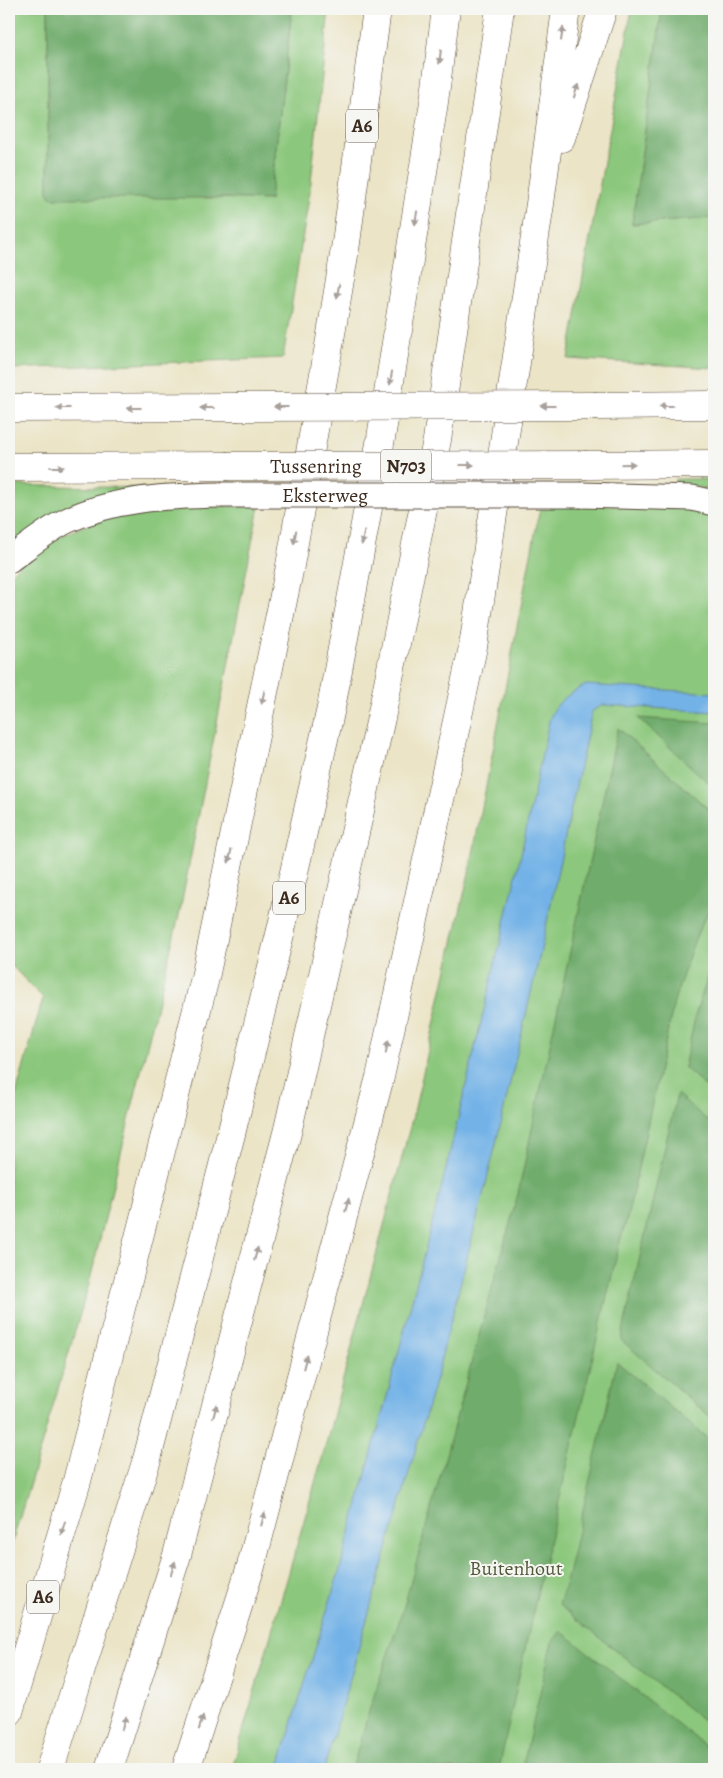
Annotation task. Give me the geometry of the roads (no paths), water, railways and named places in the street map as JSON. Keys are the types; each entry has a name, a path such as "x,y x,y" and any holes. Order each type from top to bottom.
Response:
{"highway":[{"name":"A6","path":"346,243 358,9"},
{"name":"A6","path":"9,1712 77,1482 206,978 289,571 346,243 377,9"},
{"name":"A6","path":"50,1769 147,1458 231,1134 303,833 331,708 381,438 434,102 446,9"},
{"path":"109,1769 177,1556 288,1129 381,718 437,440 500,9"},
{"path":"186,1769 250,1566 380,1077 473,648 540,204 566,9"},
{"path":"540,204 603,9"},
{"path":"9,408 714,405"},
{"name":"Tussenring","path":"9,467 714,464"}],"street":[{"name":"Eksterweg","path":"9,560 66,522 98,508 130,501 181,496 582,495 692,498 714,503"}],"water":[{"path":"586,685 714,693 714,712 603,705 592,711 541,950 493,1156 437,1375 324,1769 278,1769 340,1569 444,1177 520,859 549,721 559,703 568,695"}],"park label":[{"name":"Buitenhout","path":"516,1568"}]}
